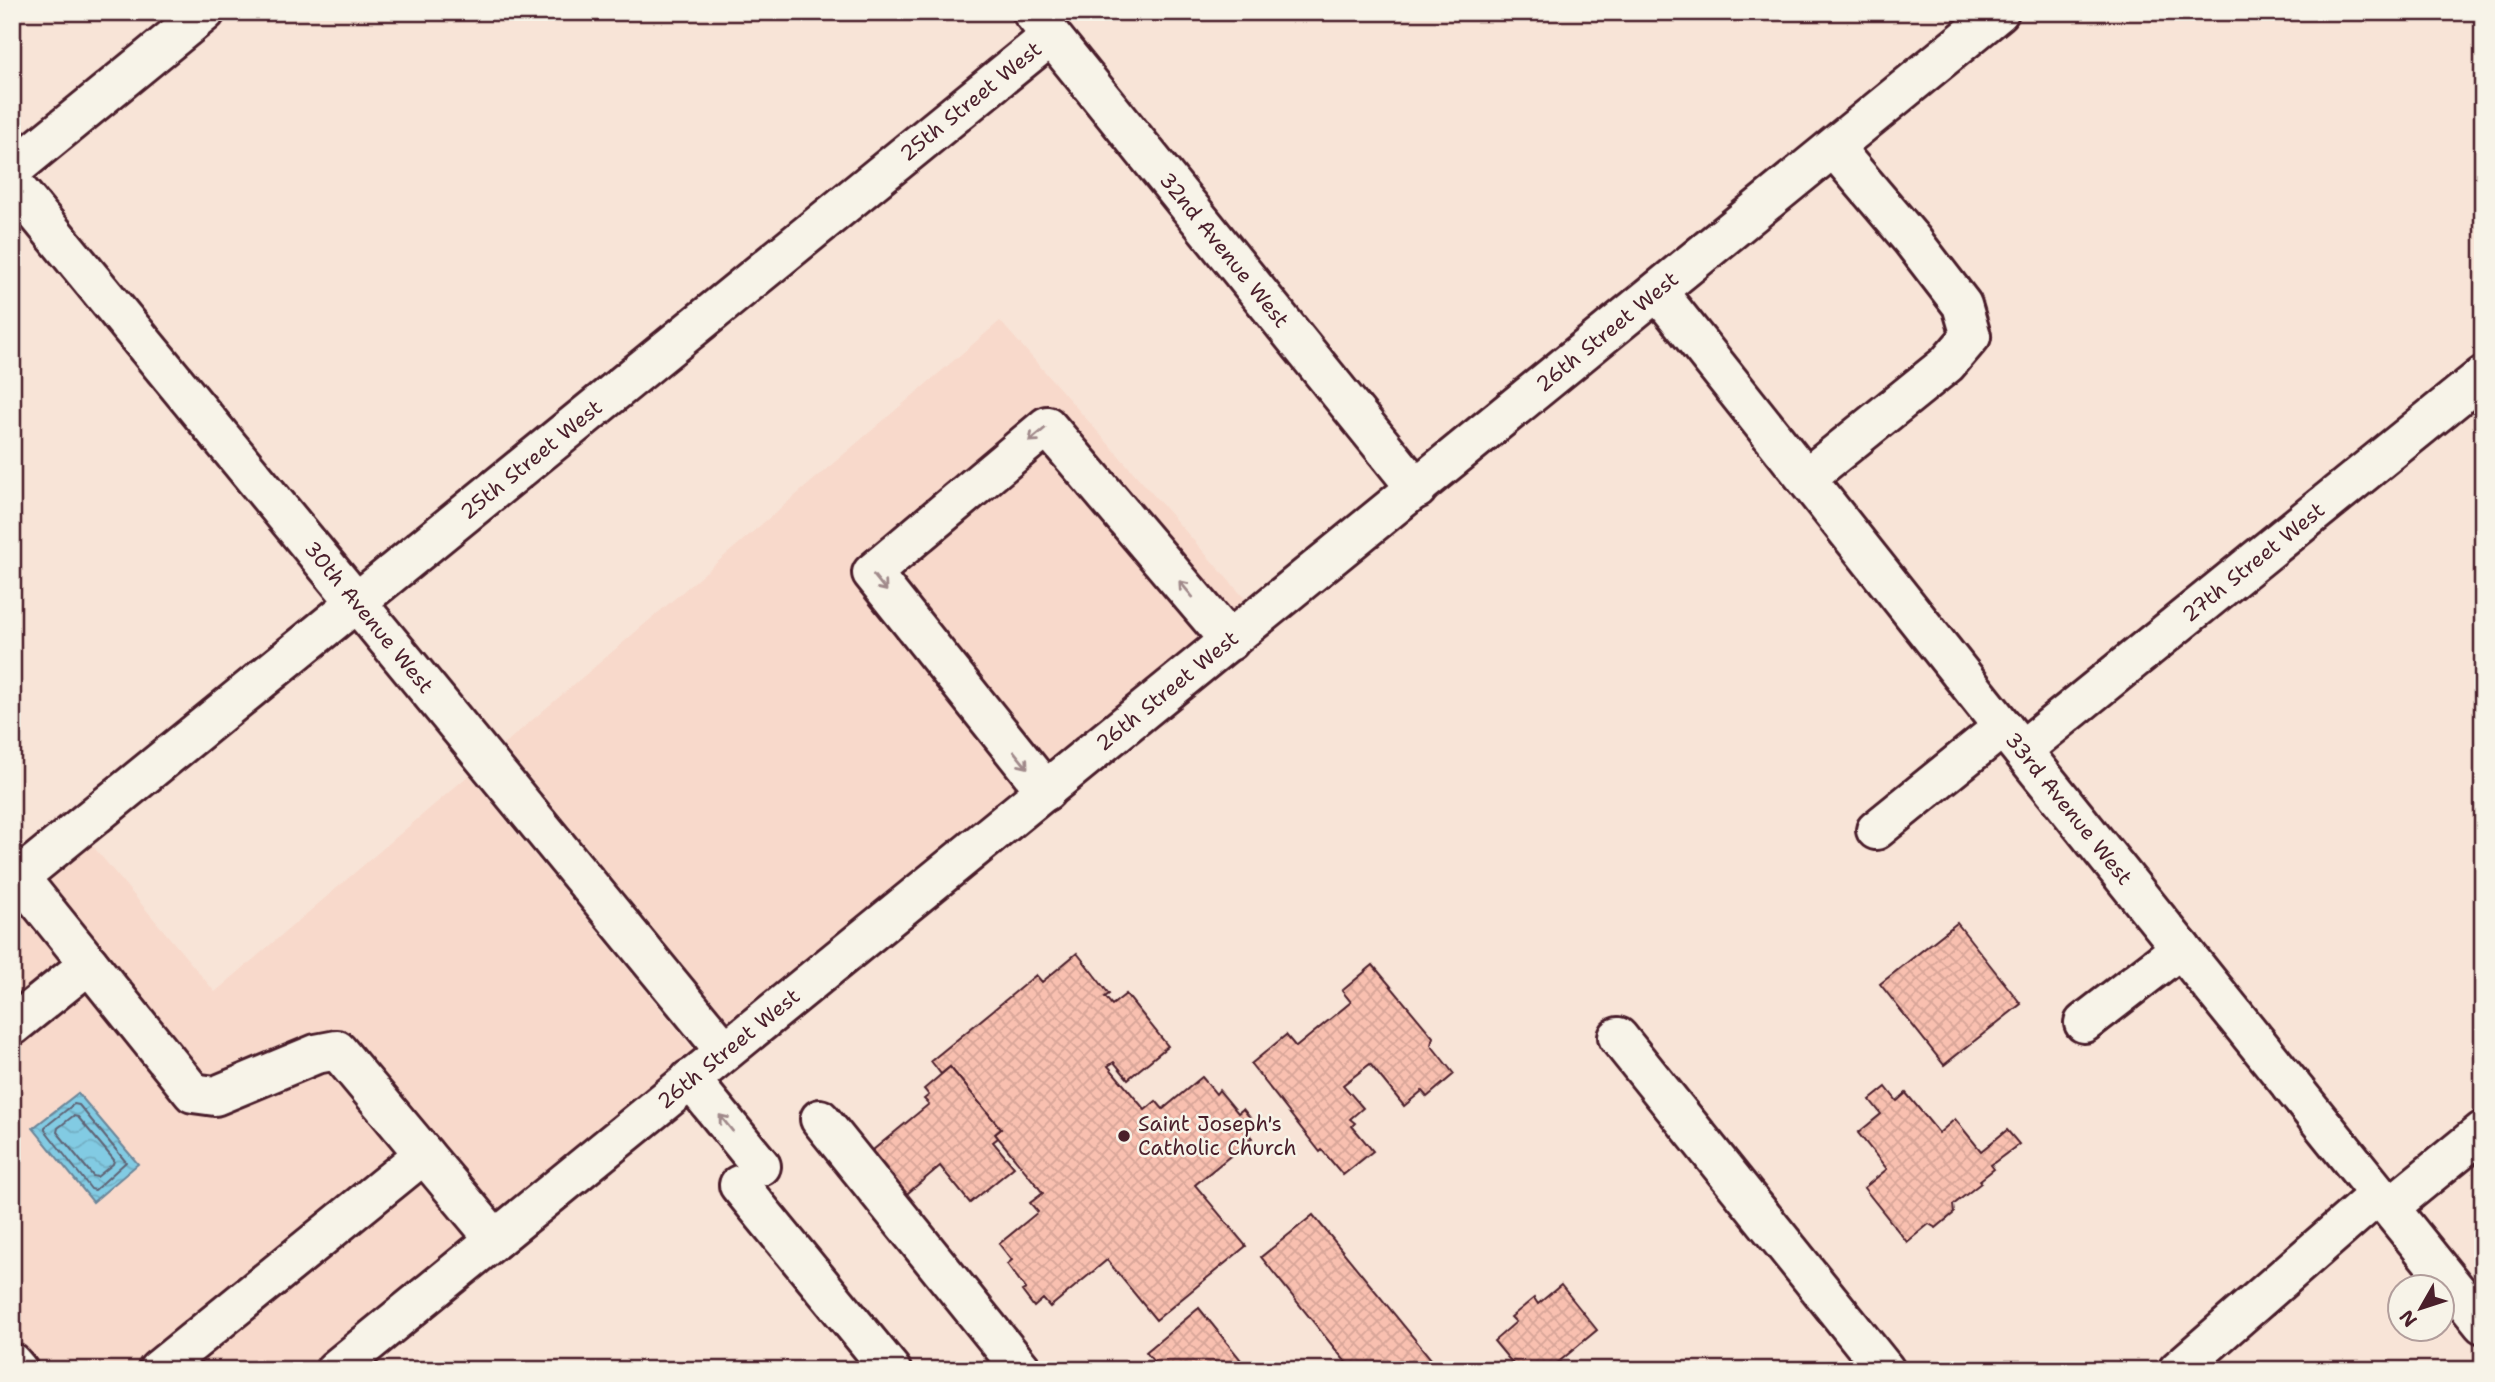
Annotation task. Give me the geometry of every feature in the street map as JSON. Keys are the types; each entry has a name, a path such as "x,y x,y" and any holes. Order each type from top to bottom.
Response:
{"street":[{"path":"12,170 205,12"},
{"name":"26th Street West","path":"335,1370 1999,12"},
{"name":"32nd Avenue West","path":"1042,24 1417,489"},
{"name":"25th Street West","path":"15,880 357,602 1042,24"},
{"path":"1806,478 1947,364 1971,336 1962,305 1912,240 1834,148"},
{"name":"30th Avenue West","path":"12,183 725,1051"},
{"name":"33rd Avenue West","path":"1658,292 2483,1324"},
{"name":"27th Street West","path":"1876,830 2013,739 2483,376"},
{"path":"1046,791 872,573 1047,426 1230,641"},
{"path":"15,880 89,964 193,1093 215,1096 316,1054 337,1050 495,1239"},
{"path":"2084,1023 2181,947"},
{"path":"12,1026 89,964"},
{"path":"1618,1037 1885,1370"},
{"path":"690,1079 750,1175 891,1370"},
{"path":"820,1119 1022,1370"},
{"path":"2178,1370 2384,1201 2483,1131"},
{"path":"158,1370 424,1154"},
{"path":"12,1363 18,1370"}],"shaded area":[{"path":"1000,321 1247,601 729,1021 503,745"},
{"path":"469,775 694,1050 302,1370 12,1370 12,909 91,844 215,992"}],"water":[{"path":"78,1093 138,1164 93,1202 33,1128"}],"building":[{"path":"1957,923 2021,1004 1944,1065 1880,984"},
{"name":"Saint Joseph's Catholic Church","path":"1077,953 1109,994 1105,997 1112,1005 1126,994 1168,1046 1128,1079 1114,1062 1108,1066 1145,1110 1156,1101 1163,1109 1202,1077 1216,1094 1219,1090 1238,1113 1243,1109 1256,1125 1247,1132 1252,1138 1195,1185 1246,1246 1156,1320 1107,1260 1050,1307 1043,1299 1034,1307 1022,1291 1026,1289 1007,1264 1012,1260 999,1244 1038,1212 1030,1203 1043,1193 995,1134 1001,1129 950,1067 941,1074 931,1061 1036,975 1042,982"},
{"path":"1373,965 1433,1037 1431,1045 1454,1074 1427,1097 1422,1091 1404,1106 1370,1064 1343,1085 1363,1108 1350,1119 1355,1123 1352,1126 1373,1151 1343,1175 1322,1150 1320,1152 1251,1064 1286,1035 1296,1047 1351,1002 1342,991"},
{"path":"950,1067 1001,1129 995,1134 998,1138 993,1142 1014,1167 970,1203 940,1166 902,1198 867,1155 929,1104 924,1099 929,1095 924,1089"},
{"path":"1886,1087 1897,1101 1906,1093 1939,1133 1955,1119 1981,1151 2007,1130 2019,1144 1991,1165 1994,1169 1979,1181 1981,1183 1953,1205 1954,1213 1936,1228 1929,1224 1907,1242 1864,1188 1887,1169 1858,1133 1881,1114 1870,1100"},
{"path":"1313,1215 1440,1370 1352,1370 1261,1257"},
{"path":"1561,1285 1597,1330 1549,1370 1518,1370 1494,1341 1516,1322 1511,1317 1534,1298 1538,1304"},
{"path":"1199,1308 1249,1370 1160,1370 1146,1352"}],"place":[{"name":"Saint Joseph's Catholic Church","path":"1124,1136"}]}
